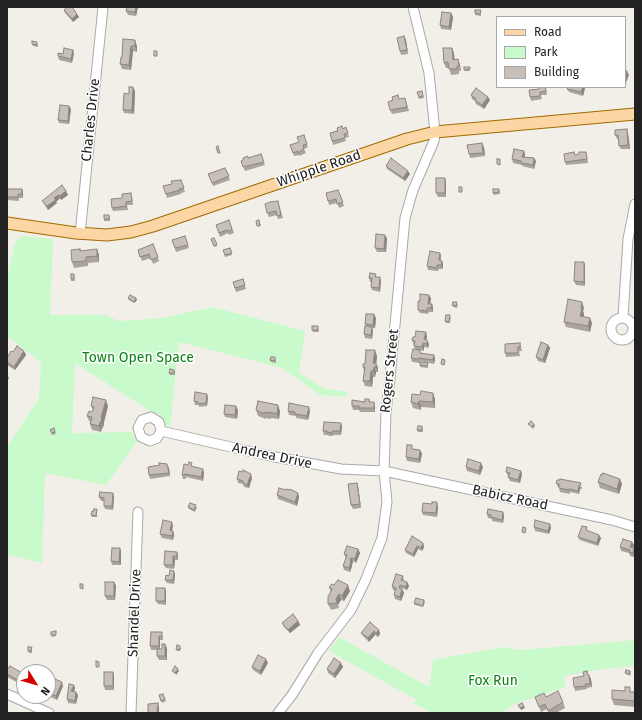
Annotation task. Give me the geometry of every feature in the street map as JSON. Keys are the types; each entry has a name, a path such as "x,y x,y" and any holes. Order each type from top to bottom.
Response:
{"main road":[{"name":"Whipple Road","path":"7,223 80,234 107,235 131,232 153,226 407,139 435,132 635,114"}],"street":[{"name":"Charles Drive","path":"80,234 103,7"},
{"name":"Rogers Street","path":"278,713 292,695 318,653 351,610 382,538 386,502 384,472 386,412 406,216 414,190 434,142 435,132 429,73 413,7"},
{"path":"623,317 628,239 635,204"},
{"name":"Andrea Drive","path":"161,431 313,465 341,469 384,472"},
{"name":"Babicz Road","path":"384,472 612,520 635,527"},
{"name":"Shandel Drive","path":"131,713 138,512"},
{"path":"7,694 49,713"}],"green space":[{"name":"Town Open Space","path":"22,236 53,239 50,315 105,315 119,321 162,318 212,307 305,331 299,373 323,388 347,392 346,397 320,395 282,368 179,342 170,427 167,426 159,414 150,411 75,363 72,433 132,432 137,441 106,485 45,473 42,563 7,554 7,447 39,398 41,363 7,336 7,277 15,243"},
{"name":"Fox Run","path":"339,637 429,687 433,660 503,647 520,650 635,640 635,666 603,669 564,676 565,687 521,702 520,701 501,713 433,713 413,703 417,700 329,651"}],"building":[{"path":"67,7 72,7 77,14 72,19 64,10"},
{"path":"127,7 136,7 135,12 126,11"},
{"path":"475,10 481,10 480,14 475,13"},
{"path":"442,12 451,13 449,27 440,25"},
{"path":"404,36 407,50 400,51 397,38"},
{"path":"123,39 135,40 135,46 131,46 129,65 120,64"},
{"path":"32,41 37,42 37,45 32,44"},
{"path":"64,48 73,50 71,59 58,56 58,53 63,54"},
{"path":"443,48 452,48 453,60 458,59 459,65 457,66 457,69 449,69 448,62 444,63"},
{"path":"154,51 157,51 157,56 154,56"},
{"path":"464,67 470,67 470,69 464,70"},
{"path":"129,87 133,87 132,110 123,110 124,93 129,94"},
{"path":"476,88 488,97 482,105 471,95"},
{"path":"545,88 546,91 540,92 540,96 530,97 529,90"},
{"path":"568,88 583,88 581,92"},
{"path":"422,91 423,96 419,97 417,92"},
{"path":"398,95 399,99 405,98 407,107 390,110 388,102 393,100 392,97"},
{"path":"60,105 69,106 68,121 58,120"},
{"path":"342,126 343,129 346,127 348,133 344,134 345,138 332,141 330,133 338,131 337,128"},
{"path":"627,129 628,145 619,146 618,135 615,135 615,130"},
{"path":"304,135 307,144 303,145 304,149 298,153 298,151 293,153 290,145 299,142 297,137"},
{"path":"482,143 483,153 469,154 467,145"},
{"path":"218,146 220,153 218,153 216,147"},
{"path":"514,149 524,151 522,157 534,158 533,165 521,163 521,161 512,159"},
{"path":"574,152 575,155 579,154 579,152 586,152 587,159 565,162 564,154"},
{"path":"261,154 264,162 243,167 241,161 243,158"},
{"path":"391,158 408,171 403,178 386,166"},
{"path":"497,159 500,159 500,165 497,164"},
{"path":"225,168 229,176 212,183 208,174"},
{"path":"436,178 445,178 445,193 436,193"},
{"path":"181,180 184,188 166,194 163,186 172,184 171,181"},
{"path":"62,185 66,191 60,196 59,195 54,198 56,200 47,206 42,201"},
{"path":"459,187 462,187 462,192 459,192"},
{"path":"7,189 22,189 22,194 18,194 18,197 7,197"},
{"path":"493,189 499,189 499,192 493,193"},
{"path":"338,190 343,202 337,204 336,199 328,201 326,193"},
{"path":"131,193 132,201 126,202 126,206 112,208 111,199 122,198 122,194"},
{"path":"278,201 281,215 277,216 276,211 267,213 265,204"},
{"path":"104,215 109,215 109,219 104,219"},
{"path":"229,220 232,229 219,233 216,225"},
{"path":"259,220 260,225 257,226 256,221"},
{"path":"376,234 385,235 384,249 375,248"},
{"path":"185,236 188,245 175,248 172,240"},
{"path":"214,238 217,244 214,246 211,239"},
{"path":"153,244 158,257 151,260 149,254 140,257 138,250"},
{"path":"230,248 232,253 225,255 223,250"},
{"path":"80,249 80,251 97,249 97,256 86,257 86,261 72,262 71,250"},
{"path":"430,251 440,253 439,260 442,261 441,265 437,265 437,268 427,266"},
{"path":"575,262 584,262 584,282 574,281"},
{"path":"370,273 376,274 375,277 380,277 379,288 371,287 372,278 369,278"},
{"path":"71,274 74,274 74,279 71,279"},
{"path":"243,279 245,285 235,288 233,282"},
{"path":"420,294 429,295 428,304 432,304 431,308 427,308 427,311 418,310"},
{"path":"130,295 136,298 134,302 128,298"},
{"path":"568,299 582,302 580,316 590,318 588,326 564,322"},
{"path":"453,302 457,302 456,306 452,305"},
{"path":"366,314 374,314 373,325 365,324"},
{"path":"446,315 450,315 449,322 445,321"},
{"path":"312,326 318,326 318,330 312,330"},
{"path":"365,326 372,327 371,335 364,334"},
{"path":"416,331 426,332 424,339 427,340 427,344 423,343 422,347 414,346 415,341 412,340 413,337 415,337"},
{"path":"541,342 548,345 543,360 536,357"},
{"path":"520,343 518,353 505,353 505,344"},
{"path":"17,346 24,351 14,367 7,362 7,358 11,351 13,352"},
{"path":"413,349 420,350 420,353 434,355 433,360 411,358"},
{"path":"366,350 375,350 373,363 376,363 376,367 374,367 373,371 371,371 370,381 363,381 365,367 363,367 363,364 365,364"},
{"path":"271,357 275,357 275,361 270,360"},
{"path":"442,359 445,360 444,365 441,364"},
{"path":"420,362 428,363 427,366 420,365"},
{"path":"170,369 174,370 174,373 169,373"},
{"path":"421,391 433,393 433,402 419,401 418,404 411,402 412,394 420,395"},
{"path":"195,392 207,394 206,403 198,404 198,402 194,401"},
{"path":"93,397 106,400 99,426 90,424 92,417 87,416 89,411 92,412 94,407 91,406"},
{"path":"365,399 369,399 369,402 374,402 374,408 359,408 359,406 352,406 352,400 365,402"},
{"path":"258,401 278,405 277,414 264,412 264,414 256,410"},
{"path":"289,403 309,407 307,416 288,411"},
{"path":"225,405 236,406 235,415 224,414"},
{"path":"531,421 534,424 532,427 528,424"},
{"path":"324,422 341,423 340,431 332,431 332,433 323,431"},
{"path":"418,426 422,426 422,430 417,430"},
{"path":"54,428 55,432 52,433 50,430"},
{"path":"407,445 412,445 412,449 420,450 419,459 406,457"},
{"path":"468,459 481,463 479,471 466,467"},
{"path":"189,462 192,463 191,466 203,469 201,477 185,474 182,475 184,464 188,465"},
{"path":"159,463 167,464 169,473 149,475 148,467 160,465"},
{"path":"507,467 521,471 518,480 508,477 510,473 506,472"},
{"path":"243,470 251,474 247,485 243,483 243,481 237,479 239,471 243,472"},
{"path":"603,473 620,479 617,489 598,482 601,474 603,475"},
{"path":"560,479 581,483 578,491 559,488 559,484 556,483 557,480"},
{"path":"357,483 360,504 351,505 348,484"},
{"path":"279,488 286,490 290,489 298,493 295,502 277,495"},
{"path":"100,492 113,493 112,506 104,506 104,498 99,497"},
{"path":"432,502 437,502 436,513 422,512 423,503 432,504"},
{"path":"190,503 196,505 194,510 188,507"},
{"path":"94,509 97,509 96,516 91,515"},
{"path":"488,509 503,512 502,520 491,517 491,515 487,514"},
{"path":"163,520 172,522 170,530 173,531 172,536 160,534"},
{"path":"535,520 550,524 548,531 534,527"},
{"path":"582,526 587,527 586,530 599,535 597,543 578,537"},
{"path":"523,527 526,528 525,533 522,532"},
{"path":"412,536 423,543 421,548 417,546 413,554 405,550"},
{"path":"623,539 632,542 630,547 634,548 633,553 629,552 630,550 620,547"},
{"path":"347,546 358,549 355,559 351,558 349,568 343,566 347,555 344,554"},
{"path":"112,548 120,548 119,562 111,561"},
{"path":"165,551 177,552 177,556 173,556 173,565 164,565"},
{"path":"170,570 174,571 173,580 165,580 166,575 169,576"},
{"path":"396,574 403,576 401,580 407,582 406,587 400,585 399,588 402,589 400,597 394,595 396,588 392,586"},
{"path":"338,580 348,585 342,596 339,594 336,599 337,603 328,604 328,597 332,589 329,587 332,584 334,585"},
{"path":"105,582 114,582 114,596 105,596"},
{"path":"80,584 83,584 83,589 80,588"},
{"path":"156,588 165,588 165,601 156,601"},
{"path":"416,598 424,600 423,606 414,603"},
{"path":"293,614 298,621 288,630 282,623"},
{"path":"370,622 379,630 376,633 374,631 368,638 361,633"},
{"path":"56,631 56,635 51,635 51,632"},
{"path":"151,632 162,632 162,636 159,636 159,646 150,646"},
{"path":"162,644 165,644 165,656 157,656 157,649 162,649"},
{"path":"177,645 180,646 180,650 176,649"},
{"path":"28,647 32,647 31,651 28,651"},
{"path":"258,655 266,659 260,671 252,667"},
{"path":"334,658 341,663 334,674 327,669"},
{"path":"96,661 99,662 99,667 96,667"},
{"path":"10,666 16,669 16,679 7,674 7,670"},
{"path":"175,666 178,669 175,673 172,671"},
{"path":"626,670 630,671 629,674 625,673"},
{"path":"587,671 590,684 585,684 586,686 574,687 573,678 584,676 583,672"},
{"path":"104,672 113,672 113,686 104,686"},
{"path":"56,679 62,682 56,696"},
{"path":"69,684 74,685 71,691 76,692 75,701 67,699"},
{"path":"625,687 630,687 630,692 635,692 635,701 612,699 612,690 625,691"},
{"path":"558,691 563,702 548,711 545,704 539,707 535,697 544,693 546,697"},
{"path":"163,694 165,699 161,701 159,695"},
{"path":"158,703 157,713 148,713 148,704"},
{"path":"522,703 524,706 520,708 518,705"}]}
